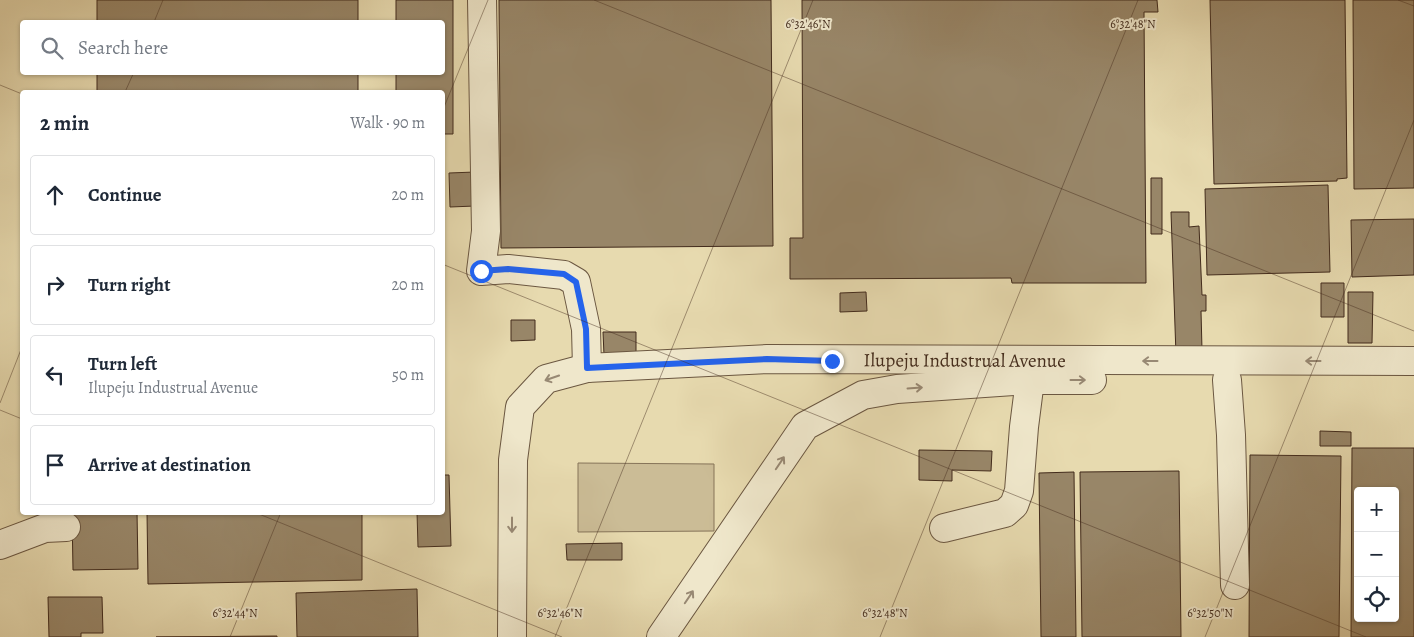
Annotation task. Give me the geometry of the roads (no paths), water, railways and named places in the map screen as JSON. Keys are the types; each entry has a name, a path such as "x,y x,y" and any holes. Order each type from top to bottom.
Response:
{"street":[{"path":"482,0 486,231 481,271 508,269 564,274 576,282 586,329 587,368"},
{"name":"Ilupeju Industrual Avenue","path":"512,637 513,460 520,407 546,379 587,368 767,359 1414,361"},
{"name":"Ilupeju Industrual Avenue","path":"661,637 805,426 863,395 897,389 1030,380 1414,378"},
{"path":"944,528 1005,513 1014,505 1019,491 1030,380"},
{"path":"1227,380 1232,435 1235,585"},
{"path":"0,545 45,528 66,527"}]}
